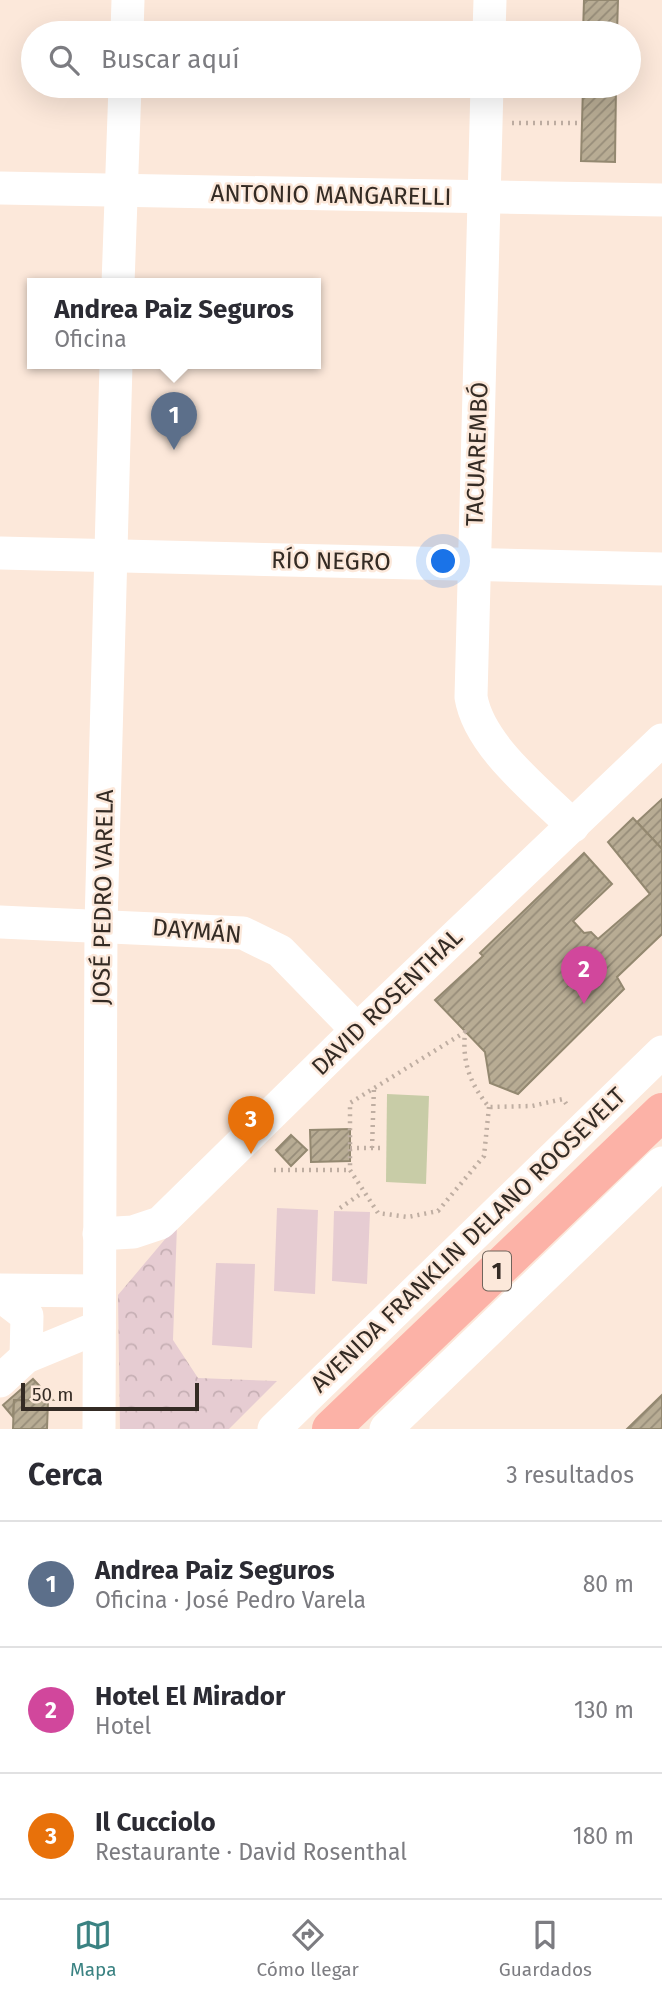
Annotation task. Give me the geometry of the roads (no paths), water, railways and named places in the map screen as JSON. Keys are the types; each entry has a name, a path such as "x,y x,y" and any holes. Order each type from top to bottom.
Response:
{"main road":[{"name":"AVENIDA FRANKLIN DELANO ROOSEVELT","path":"331,1429 651,1123"}],"street":[{"path":"127,21 128,0"},
{"path":"489,0 489,21"},
{"path":"118,278 125,98"},
{"name":"TACUAREMBÓ","path":"487,98 470,676 473,714 492,744 573,826"},
{"name":"ANTONIO MANGARELLI","path":"0,188 485,199 662,200"},
{"name":"JOSÉ PEDRO VARELA","path":"99,1429 101,924 116,369"},
{"name":"RÍO NEGRO","path":"0,553 662,569"},
{"name":"DAVID ROSENTHAL","path":"99,1234 133,1232 160,1223 356,1030 662,740"},
{"name":"DAYMÁN","path":"0,922 220,930 257,937 280,951 356,1030"},
{"name":"AVENIDA FRANKLIN DELANO ROOSEVELT","path":"274,1429 662,1052"},
{"path":"609,1102 651,1123"},
{"path":"386,1429 662,1163"},
{"path":"0,1293 98,1290"},
{"path":"0,1293 27,1316 26,1357"},
{"path":"0,1381 26,1357 99,1326"}],"place":[{"name":"Andrea Paiz Seguros","path":"174,450"},
{"name":"Hotel El Mirador","path":"584,1004"},
{"name":"Il Cucciolo","path":"251,1154"}]}
